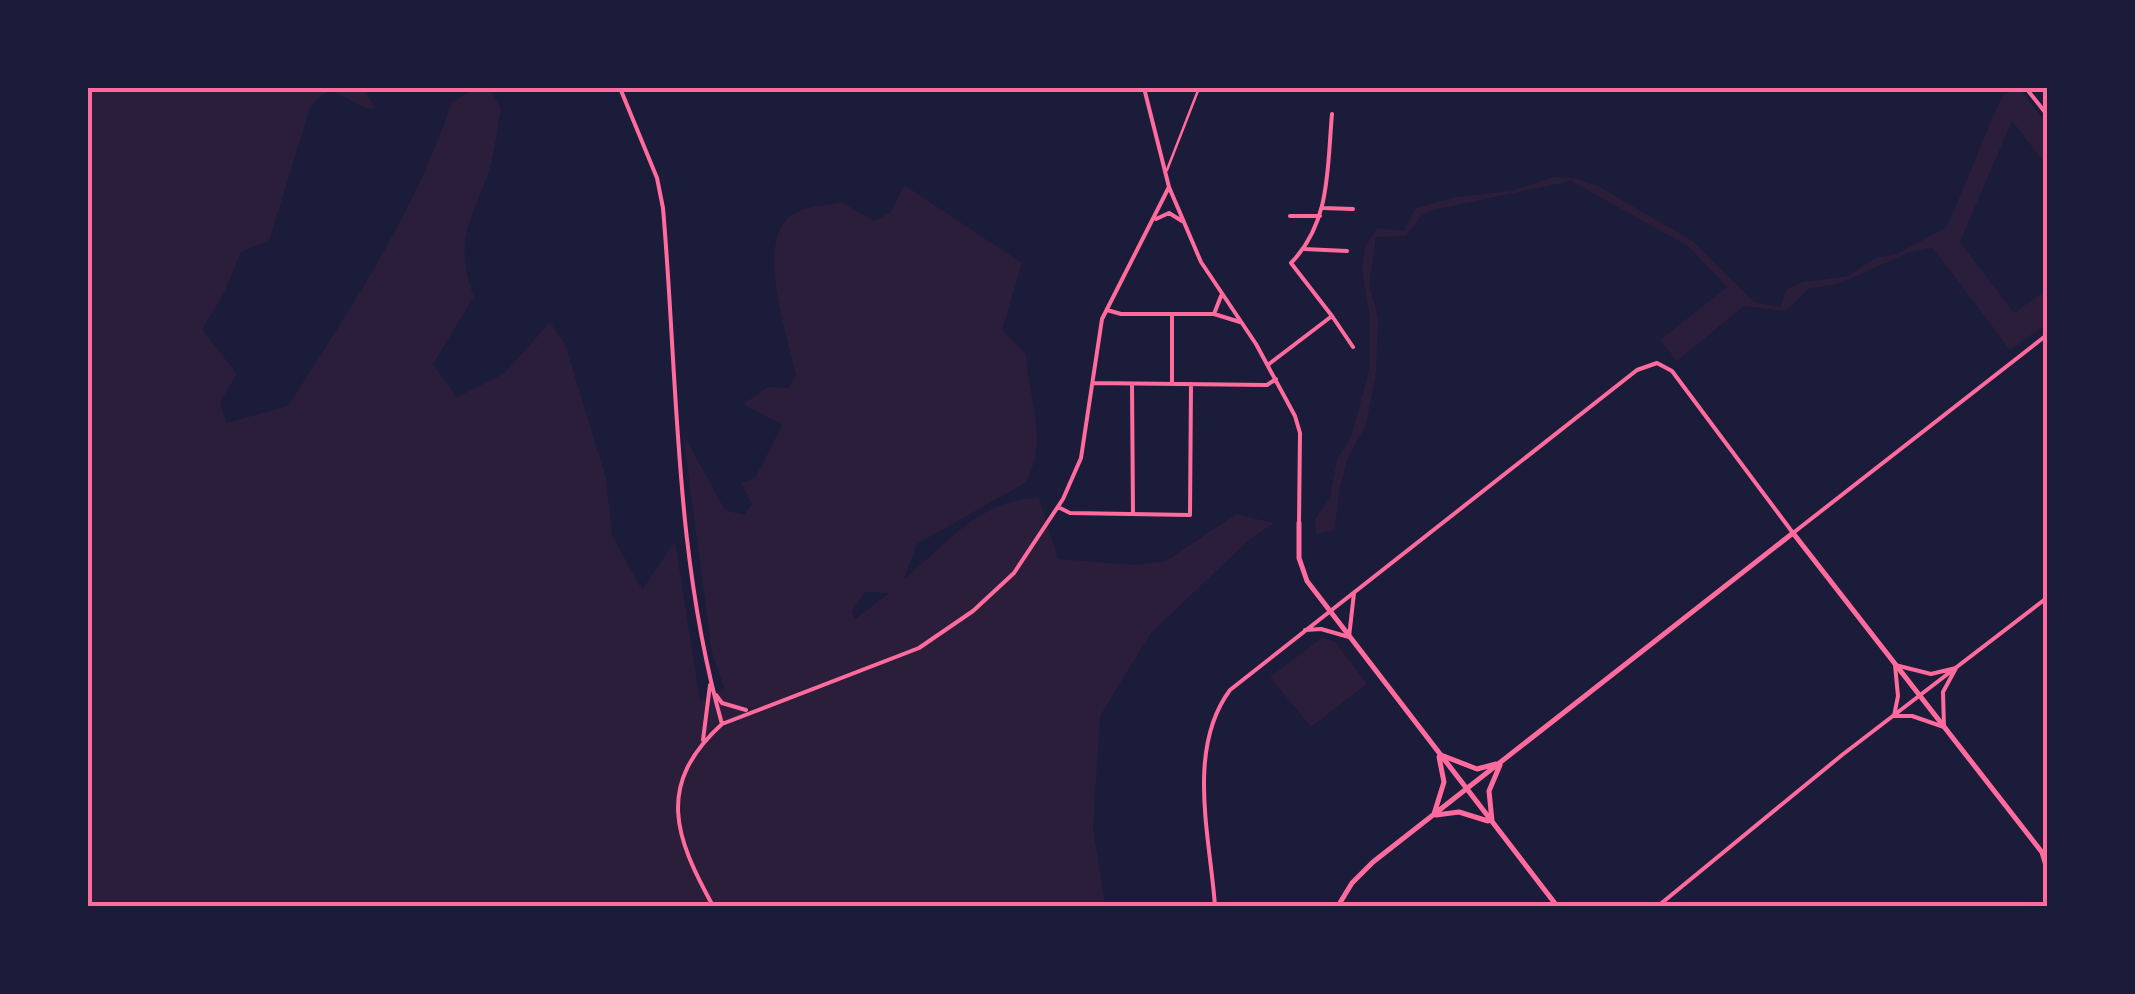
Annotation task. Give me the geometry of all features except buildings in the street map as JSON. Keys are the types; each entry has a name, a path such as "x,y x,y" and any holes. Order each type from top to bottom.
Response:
{"street":[{"path":"620,88 657,178 663,208 681,510 712,690 722,724"},
{"path":"1144,88 1165,174 1184,224 1221,293 1276,379 1300,433 1298,524 1303,570 1328,611 1557,906"},
{"path":"2026,88 2048,116"},
{"path":"1332,114 1322,216 1304,250 1291,263 1353,346"},
{"path":"712,906 684,855 679,824 678,804 686,769 702,742 722,724 751,710 935,638 1014,573 1058,507 1081,458 1107,310 1169,187"},
{"path":"1323,208 1353,209"},
{"path":"1152,222 1169,213 1184,224"},
{"path":"1290,216 1322,216"},
{"path":"1304,250 1346,250"},
{"path":"1214,314 1221,293"},
{"path":"1107,310 1121,314 1214,314 1240,322"},
{"path":"1172,314 1172,384"},
{"path":"1268,365 1332,316"},
{"path":"1338,906 1352,883 1433,816 2048,334"},
{"path":"1215,906 1204,751 1208,728 1230,690 1637,370 1658,362 1672,370 1793,534 2045,857 2048,874"},
{"path":"1093,383 1267,385 1276,379"},
{"path":"1132,384 1133,514"},
{"path":"1058,507 1070,514 1190,515 1191,384"},
{"path":"1349,637 1354,591"},
{"path":"1658,906 2048,597"},
{"path":"1305,630 1320,628 1349,637"},
{"path":"1894,664 1931,674 1956,668"},
{"path":"1894,664 1898,696 1894,716"},
{"path":"1944,727 1942,692 1956,668"},
{"path":"702,742 710,706 710,676"},
{"path":"712,690 722,703 751,710"},
{"path":"1894,716 1912,716 1944,727"},
{"path":"1438,754 1477,769 1502,762"},
{"path":"1433,816 1444,782 1438,754"},
{"path":"1492,823 1489,791 1502,762"},
{"path":"1433,816 1471,814 1492,823"},
{"path":"2045,906 2048,894"}],"lane":[{"path":"1165,174 1199,88"}],"shaded area":[{"path":"88,88 364,88 375,109 365,108 330,89 311,105 269,241 241,252 223,295 202,329 237,374 220,402 226,423 288,406 400,221 452,102 477,88 489,88 501,109 491,163 467,232 465,260 474,297 433,364 457,397 505,373 550,322 565,344 606,478 612,535 642,590 675,541 700,701 725,690 712,653 683,434 725,510 744,515 752,504 741,483 755,478 782,425 743,404 768,387 789,388 796,375 774,264 782,225 805,209 841,202 874,221 891,212 904,185 1022,263 1002,330 1026,354 1037,436 1032,468 1025,483 917,544 904,579 965,526 998,506 1017,500 1039,498 1058,559 1135,565 1166,561 1236,514 1274,523 1249,540 1151,633 1100,716 1093,827 1105,906 88,906","holes":["865,592 889,593 855,619 852,611"]},
{"path":"2019,88 2047,124 2047,166 2012,121 1960,242 2014,313 2047,289 2047,324 2010,350 1933,248 1907,253 1841,283 1808,289 1786,311 1744,306 1677,361 1660,340 1727,287 1688,246 1571,181 1433,210 1421,216 1406,236 1376,237 1369,285 1378,317 1376,373 1366,425 1348,457 1335,530 1316,534 1315,519 1330,498 1337,459 1351,438 1370,366 1370,318 1362,268 1365,247 1377,228 1404,231 1416,208 1455,197 1512,191 1554,177 1575,178 1598,186 1694,242 1754,302 1780,307 1787,289 1803,282 1848,276 1875,258 1895,255 1947,227 1998,105 2004,94"},
{"path":"1323,637 1335,642 1367,684 1311,727 1270,677"}]}
